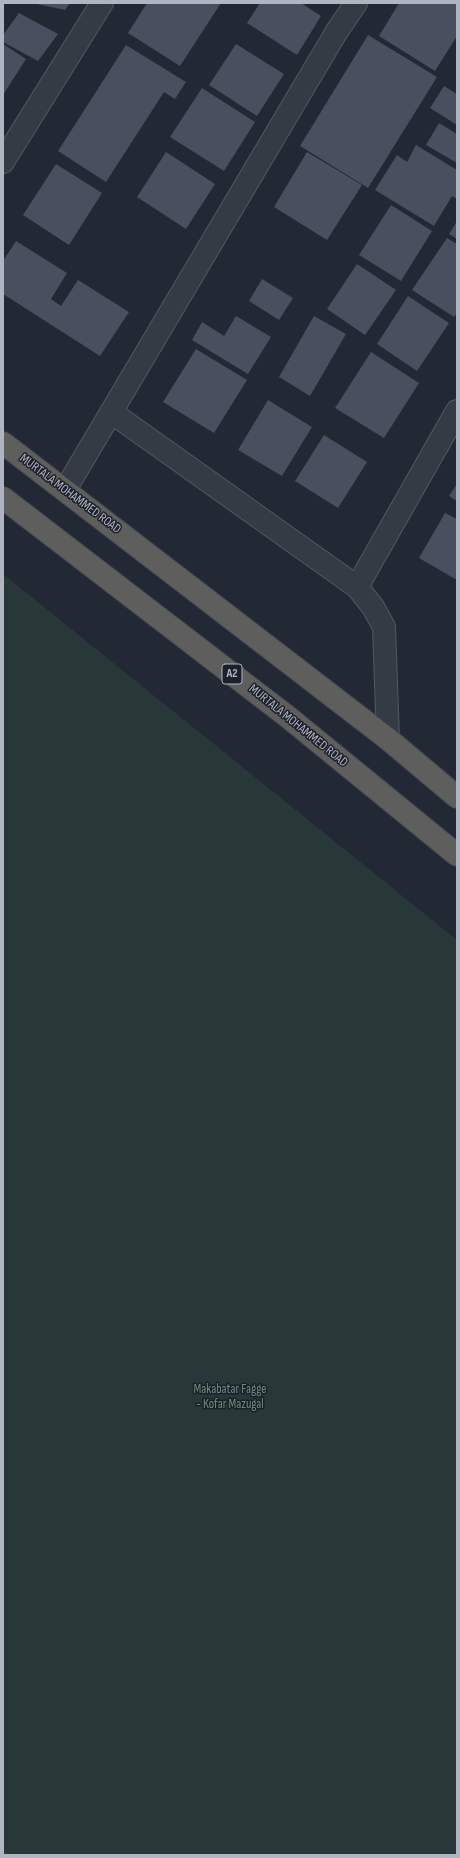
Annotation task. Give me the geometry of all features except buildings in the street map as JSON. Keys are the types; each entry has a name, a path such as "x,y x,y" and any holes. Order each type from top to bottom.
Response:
{"highway":[{"name":"MURTALA MOHAMMED ROAD","path":"3,443 388,739 457,798"},
{"name":"MURTALA MOHAMMED ROAD","path":"3,498 288,717 457,855"}],"street":[{"path":"3,162 102,3"},
{"path":"65,490 337,31 356,3"},
{"path":"357,587 457,411"},
{"path":"111,412 357,587 373,607 384,627 388,739"}],"green space":[{"name":"Makabatar Fagge - Kofar Mazugal","path":"3,574 457,940 457,1855 3,1855"}]}
